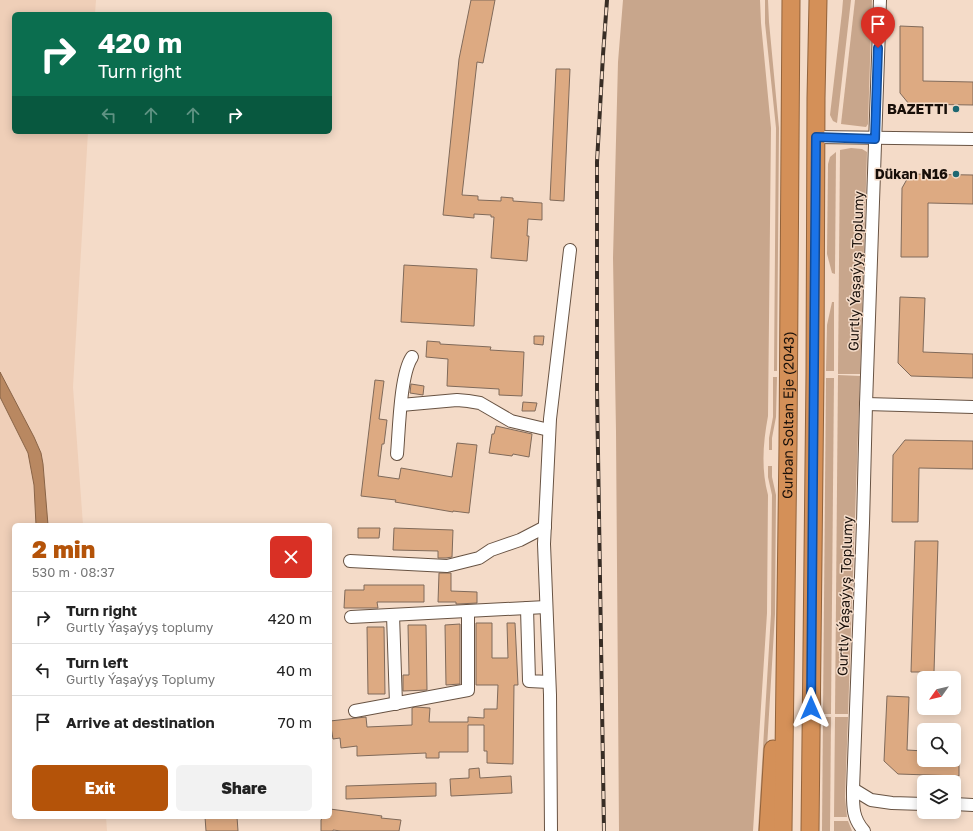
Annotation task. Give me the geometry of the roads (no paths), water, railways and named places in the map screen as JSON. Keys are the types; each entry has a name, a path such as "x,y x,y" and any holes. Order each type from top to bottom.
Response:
{"highway":[{"name":"Gurban Soltan Eje (2043)","path":"783,831 784,645 788,437 791,0"},
{"name":"Gurban Soltan Eje (2043)","path":"810,831 818,0"},
{"path":"768,831 777,685 784,645"}],"street":[{"name":"Gurtly Ýaşaýyş Toplumy","path":"864,831 853,813 853,789 880,0"},
{"path":"816,137 875,139 973,139"},
{"path":"552,831 544,544 549,430 570,250"},
{"path":"397,454 405,373 412,358"},
{"path":"401,405 457,400 474,402 485,406 511,421 549,430"},
{"path":"866,404 973,407"},
{"path":"350,561 447,566 479,558 491,550 520,540 545,527"},
{"path":"351,617 546,607"},
{"path":"528,608 528,681 549,682"},
{"path":"355,711 468,690 468,611"},
{"path":"393,615 396,704"},
{"path":"853,789 870,800 892,803 917,804"},
{"path":"961,804 973,805"}],"railway":[{"path":"604,831 597,389 597,162 607,0"}],"place":[{"name":"BAZETTI","path":"956,109"},
{"name":"Dükan N16","path":"956,174"}]}
